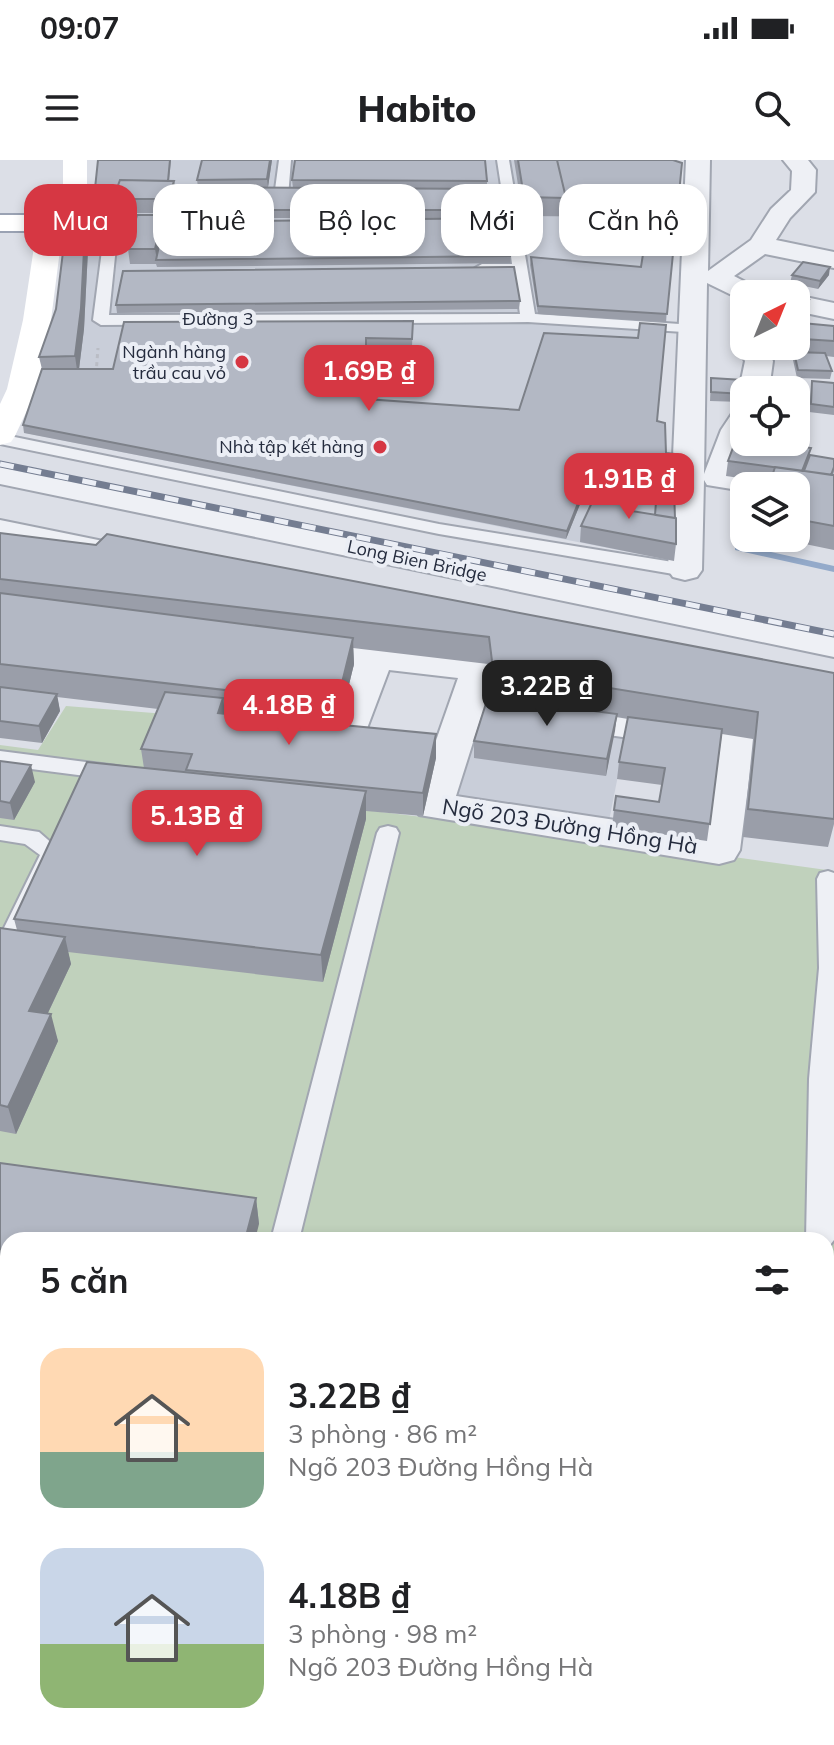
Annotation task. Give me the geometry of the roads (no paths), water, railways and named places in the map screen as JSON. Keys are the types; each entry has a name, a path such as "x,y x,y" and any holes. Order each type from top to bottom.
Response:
{"street":[{"path":"75,160 75,184"},
{"path":"685,570 698,160"},
{"path":"730,285 716,277 760,245 780,214 803,192 804,170 795,160"},
{"path":"803,192 834,196"},
{"path":"0,223 24,223"},
{"path":"760,245 834,260"},
{"path":"0,437 22,389 37,320 46,256"},
{"path":"810,306 834,311"},
{"path":"730,446 718,478 730,480"},
{"name":"Long Bien Bridge","path":"0,455 834,623"},
{"name":"Long Bien Bridge","path":"0,475 834,646"},
{"path":"0,530 124,554"},
{"name":"Ngõ 203 Đường Hồng Hà","path":"266,643 480,670 467,703 436,750 433,806 719,850 735,741 467,703"},
{"path":"344,740 375,657"}],"lane":[{"path":"285,160 277,194 290,193"},
{"path":"503,160 507,184"},
{"name":"Đường 3","path":"114,256 115,272 101,320 528,318 694,330"},
{"path":"519,256 528,318"},
{"path":"473,268 521,268"},
{"path":"0,437 439,529 685,570"},
{"path":"589,484 688,494"},
{"path":"0,758 132,775"},
{"path":"0,833 31,837 52,853 11,938"},
{"path":"287,1232 388,833"},
{"path":"820,1232 822,1079 831,968 828,879"}],"waterway":[{"path":"757,552 834,569"}],"railway":[{"path":"0,464 834,634"}],"place":[{"name":"Ngành hàng trầu cau vỏ","path":"242,362"},
{"name":"Nhà tập kết hàng","path":"380,447"}]}
